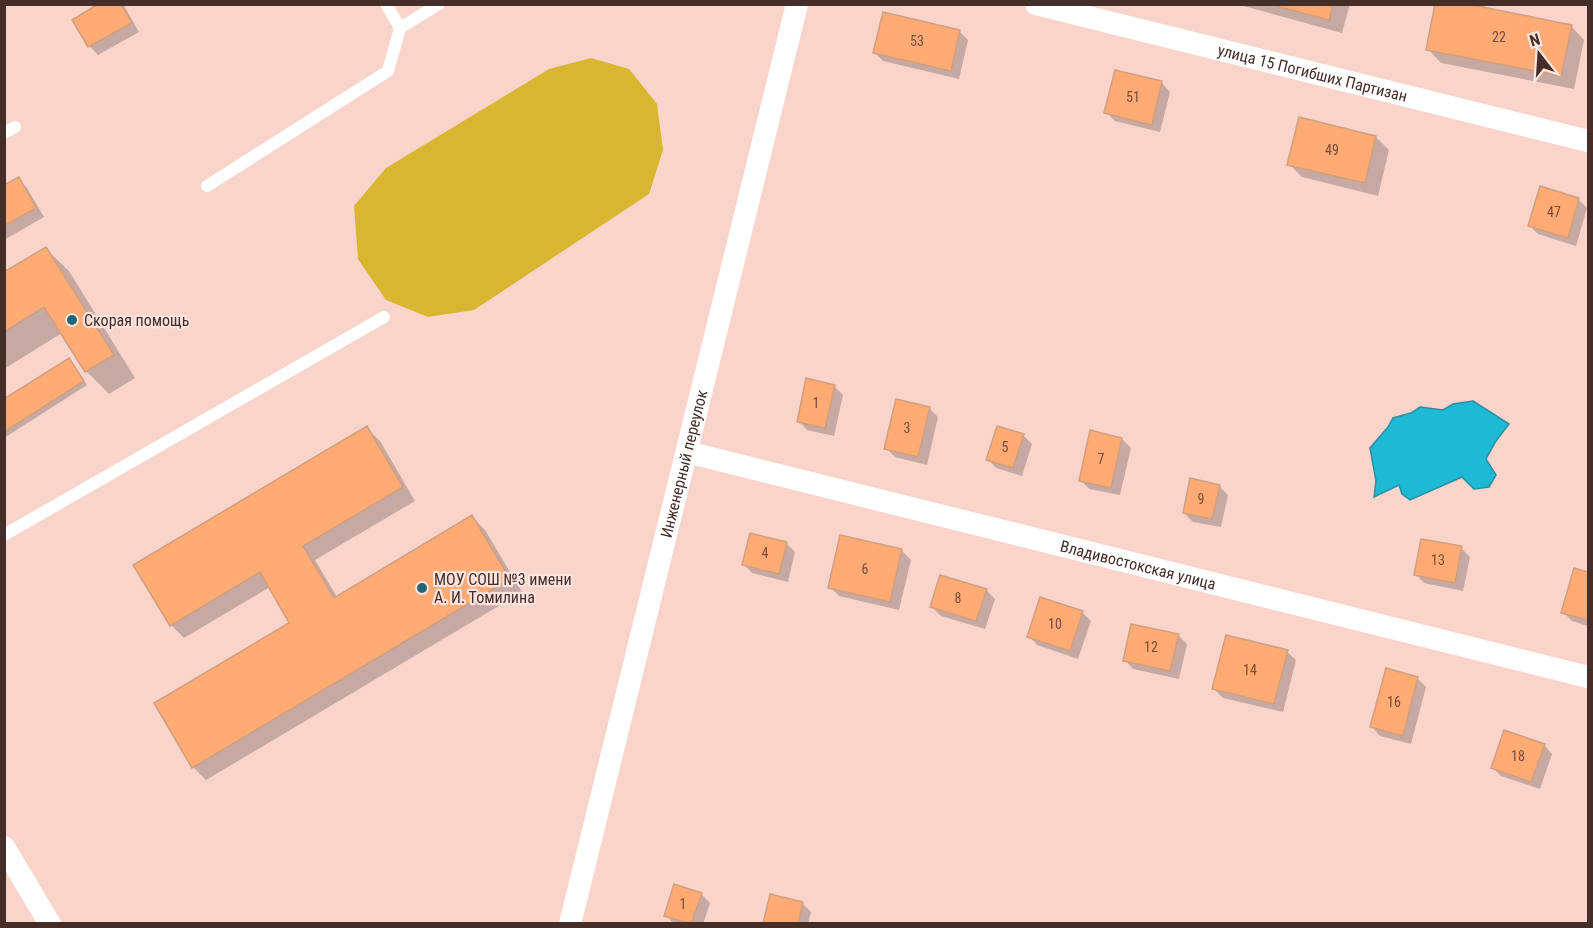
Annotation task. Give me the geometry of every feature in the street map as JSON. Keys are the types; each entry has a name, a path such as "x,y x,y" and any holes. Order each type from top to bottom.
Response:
{"street":[{"name":"Инженерный переулок","path":"570,924 797,4"},
{"name":"улица 15 Погибших Партизан","path":"1036,4 1588,141"},
{"name":"Владивостокская улица","path":"687,452 1588,677"},
{"path":"4,848 50,924"}],"lane":[{"path":"386,4 400,28"},
{"path":"207,186 388,71 400,28 439,4"},
{"path":"4,535 384,317"}],"shaded area":[{"path":"591,58 629,69 657,104 663,150 649,194 474,310 428,317 386,300 358,259 354,206 386,168 549,69"}],"water":[{"path":"1473,401 1509,424 1486,459 1496,475 1489,487 1474,489 1462,477 1410,500 1402,494 1399,485 1374,497 1376,481 1370,448 1393,418 1411,413 1420,407 1443,410 1453,404"}],"building":[{"path":"98,4 121,4 132,23 88,47 72,20"},
{"path":"1269,4 1333,4 1329,20"},
{"path":"1435,4 1468,4 1572,25 1561,76 1426,50"},
{"path":"883,12 960,30 951,71 873,53"},
{"path":"1115,70 1162,81 1152,125 1104,113"},
{"path":"1299,117 1376,136 1365,183 1287,165"},
{"path":"19,177 36,208 4,226 4,185"},
{"path":"1540,186 1579,198 1568,238 1528,226"},
{"name":"Скорая помощь","path":"46,247 114,355 85,372 44,307 4,332 4,272"},
{"path":"69,358 84,381 4,432 4,399"},
{"path":"806,378 835,385 825,428 797,422"},
{"path":"896,399 930,407 918,457 884,449"},
{"name":"МОУ СОШ №3 имени А. И. Томилина","path":"367,426 403,487 303,546 334,598 472,515 510,579 192,768 154,703 289,623 260,572 170,626 133,565"},
{"path":"997,426 1024,434 1013,468 986,460"},
{"path":"1090,430 1122,438 1111,488 1079,481"},
{"path":"1190,478 1220,485 1212,519 1183,513"},
{"path":"750,533 787,542 779,574 742,565"},
{"path":"840,535 902,549 890,602 828,588"},
{"path":"1421,539 1462,546 1455,583 1414,575"},
{"path":"1574,568 1588,572 1588,620 1561,613"},
{"path":"940,575 987,589 976,621 930,607"},
{"path":"1040,597 1083,611 1070,651 1027,637"},
{"path":"1131,624 1179,634 1170,671 1123,661"},
{"path":"1226,635 1288,650 1274,704 1212,689"},
{"path":"1386,668 1418,677 1403,736 1370,727"},
{"path":"1504,730 1545,744 1531,782 1491,768"},
{"path":"674,884 702,893 691,924 664,916"},
{"path":"770,894 803,902 798,924 763,924"}],"place":[{"name":"Скорая помощь","path":"72,320"},
{"name":"МОУ СОШ №3 имени А. И. Томилина","path":"422,588"}]}
